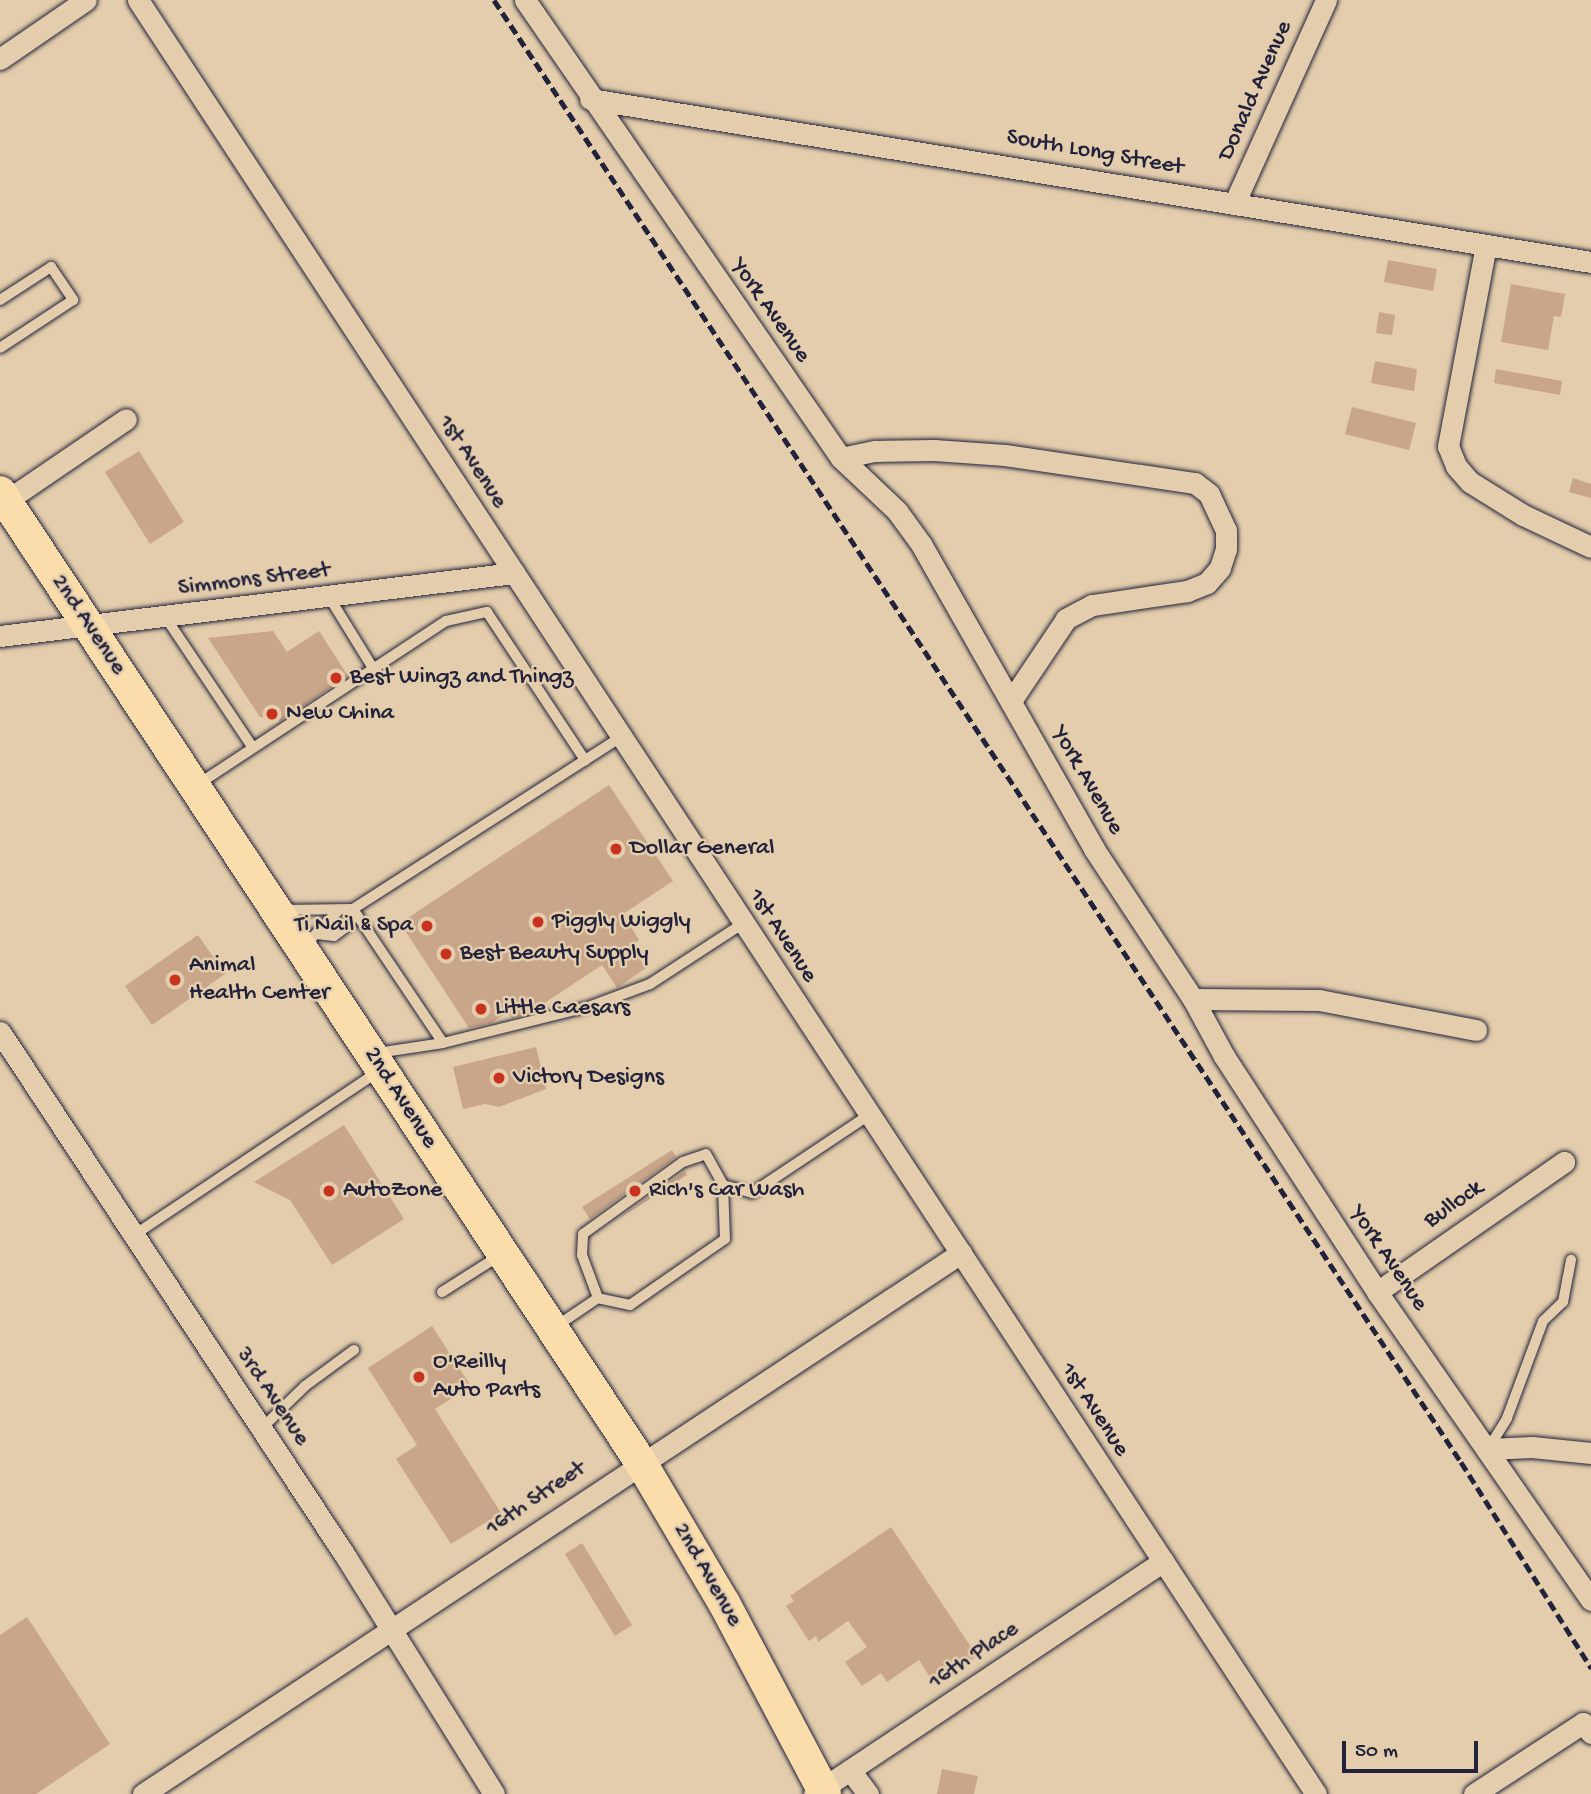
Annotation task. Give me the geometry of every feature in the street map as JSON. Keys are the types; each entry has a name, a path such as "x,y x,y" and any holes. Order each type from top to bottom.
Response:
{"main road":[{"name":"2nd Avenue","path":"3,497 278,910 309,940 376,1062 639,1461 724,1603 820,1792"}],"street":[{"path":"0,60 86,0"},
{"name":"1st Avenue","path":"138,0 1316,1794"},
{"name":"York Avenue","path":"525,0 590,99 841,458 897,511 921,544 1094,849 1193,999 1224,1056 1377,1292 1591,1600"},
{"name":"Donald Avenue","path":"1234,204 1326,0"},
{"name":"South Long Street","path":"590,99 1591,262"},
{"path":"1486,245 1456,387 1448,446 1456,466 1469,482 1591,547"},
{"path":"3,497 126,419"},
{"path":"841,458 875,451 934,450 1005,454 1195,483 1209,494 1226,530 1226,549 1220,568 1207,583 1165,595 1092,605 1066,619 1011,701"},
{"name":"Simmons Street","path":"0,636 87,623 166,618 514,573"},
{"path":"1193,999 1318,1000 1476,1030"},
{"name":"3rd Avenue","path":"0,1032 262,1428 494,1794"},
{"name":"Bullock","path":"1377,1292 1564,1162"},
{"name":"16th Street","path":"143,1794 639,1461 961,1253"},
{"path":"1488,1449 1532,1447 1591,1453"},
{"name":"16th Place","path":"820,1792 1164,1561"},
{"path":"1474,1794 1587,1728"},
{"path":"850,1770 867,1794"}],"lane":[{"path":"0,300 51,267 73,300 0,348"},
{"path":"329,597 374,670"},
{"path":"194,786 446,621 487,611 585,760"},
{"path":"166,618 253,748"},
{"path":"278,910 353,909 621,737"},
{"path":"309,940 334,936 350,924 353,909"},
{"path":"353,909 443,1043"},
{"path":"309,940 323,921 338,911"},
{"path":"134,1235 376,1062 591,1006 650,984 743,924"},
{"path":"723,1185 752,1193 869,1115"},
{"path":"552,1329 598,1298 630,1305 725,1239 723,1185 706,1154 695,1155 583,1234 582,1255 598,1298"},
{"path":"442,1292 502,1253"},
{"path":"1488,1449 1507,1418 1543,1321 1563,1302 1571,1260"},
{"path":"262,1428 305,1385 354,1350"}],"building":[{"path":"1388,260 1437,269 1433,291 1384,282"},
{"path":"1511,284 1565,294 1561,317 1554,316 1548,350 1501,342"},
{"path":"1379,312 1395,315 1392,335 1376,333"},
{"path":"1375,361 1417,369 1414,391 1371,383"},
{"path":"1496,369 1562,381 1560,395 1494,383"},
{"path":"1352,407 1416,423 1409,450 1345,434"},
{"path":"139,451 184,522 150,544 105,472"},
{"path":"1573,478 1591,484 1591,498 1569,492"},
{"path":"273,631 287,652 319,631 348,676 280,721 260,717 208,638"},
{"name":"Piggly Wiggly","path":"609,785 673,881 623,914 639,940 631,946 646,968 617,988 602,965 528,1014 512,1018 508,1012 491,1023 469,1028 400,923"},
{"name":"Animal Health Center","path":"198,935 225,974 152,1025 125,986"},
{"name":"Victory Designs","path":"536,1047 546,1089 499,1107 485,1104 463,1109 453,1067"},
{"name":"AutoZone","path":"344,1125 404,1219 332,1265 290,1200 254,1182"},
{"path":"672,1150 676,1157 590,1219 582,1207"},
{"path":"685,1171 687,1175 612,1223"},
{"path":"432,1326 471,1386 435,1409 501,1513 451,1544 396,1459 417,1445 368,1368"},
{"path":"891,1527 977,1656 935,1685 919,1660 887,1682 881,1673 862,1686 845,1662 867,1647 848,1621 818,1642 816,1636 809,1641 786,1606 794,1601 790,1596"},
{"path":"582,1543 632,1625 615,1636 565,1554"},
{"path":"27,1617 110,1744 36,1794 0,1794 0,1635"},
{"path":"942,1769 978,1776 974,1794 937,1794"}],"railway":[{"path":"494,0 1461,1462 1591,1668"}],"place":[{"name":"Best Wingz and Thingz","path":"336,678"},
{"name":"New China","path":"272,714"},
{"name":"Dollar General","path":"616,849"},
{"name":"Piggly Wiggly","path":"538,922"},
{"name":"Ti Nail & Spa","path":"427,926"},
{"name":"Best Beauty Supply","path":"446,954"},
{"name":"Animal Health Center","path":"175,980"},
{"name":"Little Caesars","path":"481,1009"},
{"name":"Victory Designs","path":"499,1078"},
{"name":"AutoZone","path":"329,1191"},
{"name":"Rich's Car Wash","path":"635,1191"},
{"name":"O'Reilly Auto Parts","path":"419,1377"}]}
